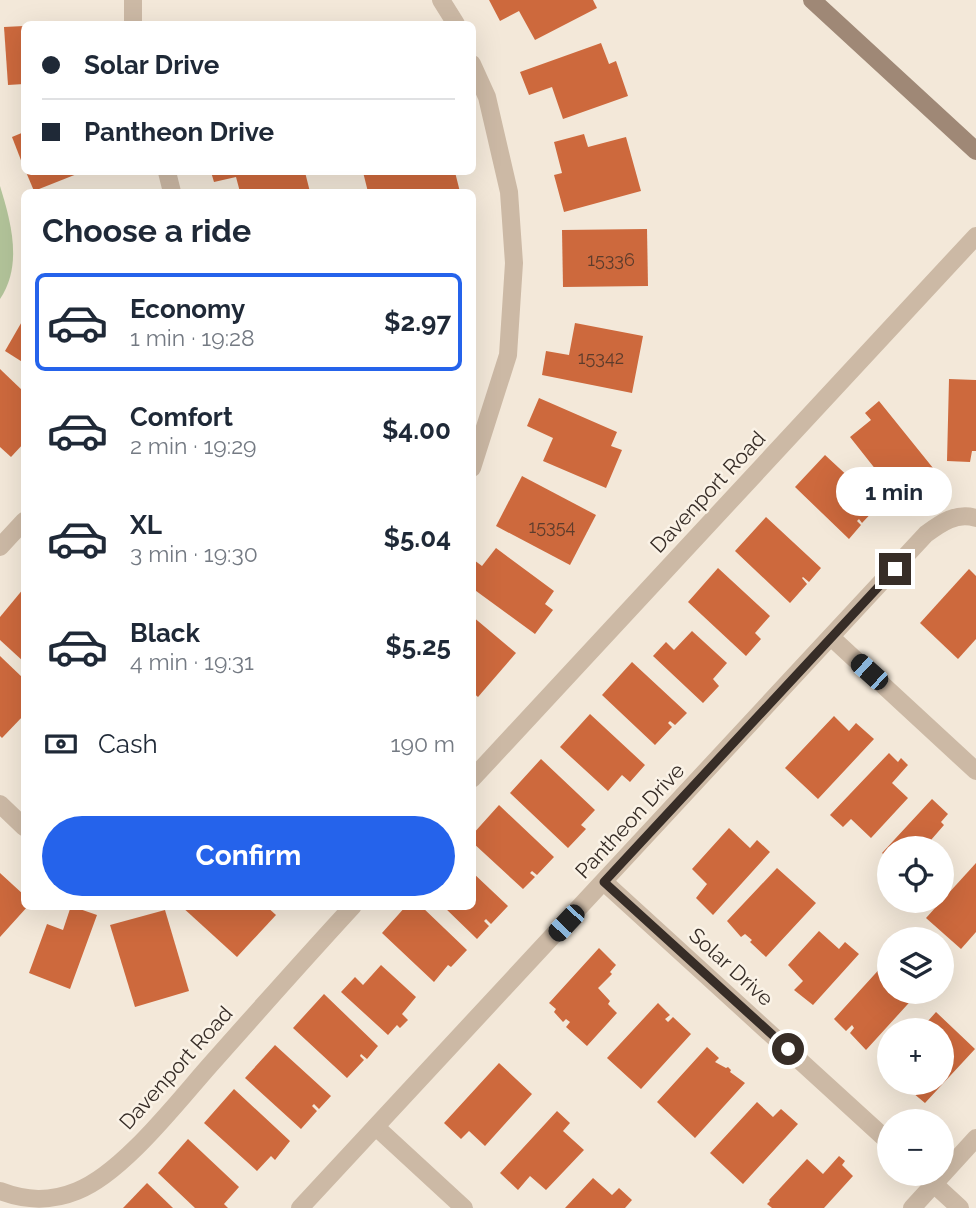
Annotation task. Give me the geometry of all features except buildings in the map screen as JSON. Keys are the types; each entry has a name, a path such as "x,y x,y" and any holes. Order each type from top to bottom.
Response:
{"main road":[{"path":"812,0 976,151"}],"street":[{"path":"132,21 133,0"},
{"path":"440,0 454,21"},
{"path":"476,73 487,97 509,192 514,263 508,355 476,455"},
{"name":"Davenport Road","path":"476,775 976,236"},
{"name":"Pantheon Drive","path":"300,1208 926,534 947,519 969,516 976,518"},
{"path":"0,547 21,524"},
{"path":"832,638 976,771"},
{"path":"0,804 21,824"},
{"name":"Solar Drive","path":"604,882 877,1131"},
{"name":"Davenport Road","path":"0,1191 21,1199 46,1203 94,1181 142,1141 349,910"},
{"path":"376,1127 464,1208"},
{"path":"954,1157 976,1138"},
{"path":"912,1208 924,1186"},
{"path":"936,1186 960,1208"}],"green space":[{"path":"0,186 11,229 13,258 7,286 0,299"}],"route":[{"path":"788,1049 604,882 895,569"}]}
